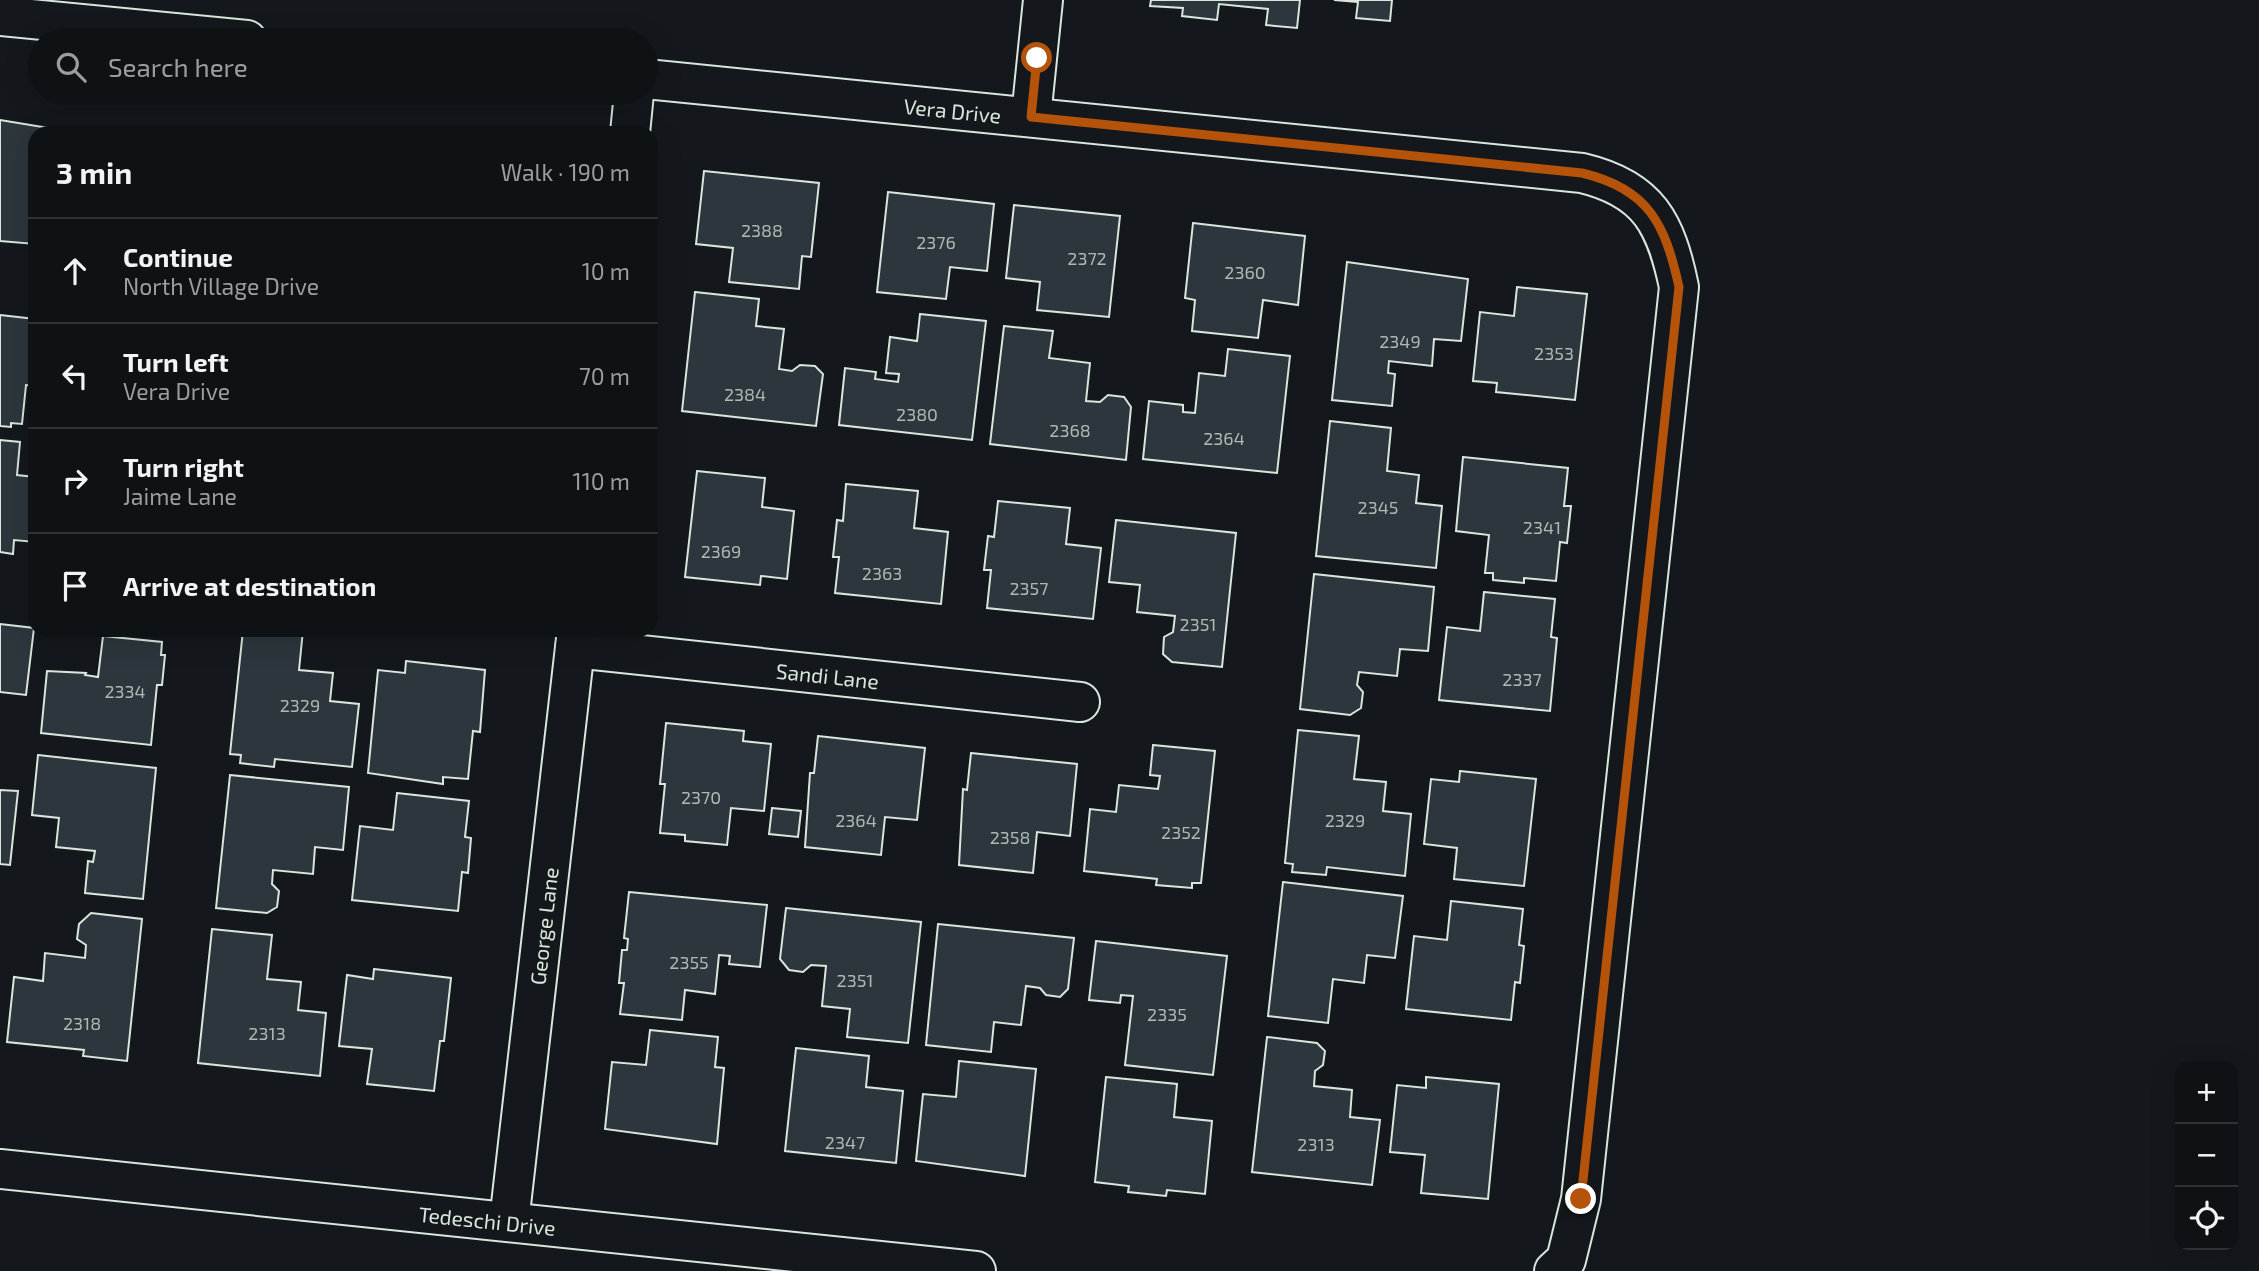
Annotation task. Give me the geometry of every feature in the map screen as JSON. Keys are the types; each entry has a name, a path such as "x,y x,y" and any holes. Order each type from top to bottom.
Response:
{"street":[{"path":"1031,117 1043,0"},
{"path":"0,16 124,28"},
{"name":"Vera Drive","path":"658,80 1582,173 1609,179 1629,191 1660,223 1672,255 1679,287 1581,1199 1566,1260 1554,1271"},
{"path":"631,126 633,105"},
{"name":"Sandi Lane","path":"576,639 1080,702"},
{"name":"George Lane","path":"509,1222 576,639"},
{"name":"Tedeschi Drive","path":"0,1169 976,1271"}],"building":[{"path":"1151,0 1300,0 1297,28 1266,25 1268,9 1219,4 1217,20 1182,16 1183,8 1150,6"},
{"path":"1334,0 1392,0 1390,21 1356,18 1358,2"},
{"path":"0,120 37,126 28,126 28,243 0,241"},
{"path":"704,171 819,183 811,257 802,256 799,289 729,282 733,248 696,244"},
{"path":"888,192 994,204 987,271 950,267 946,299 877,292"},
{"path":"1014,205 1120,216 1109,317 1037,310 1040,282 1006,278"},
{"path":"1193,223 1305,236 1298,305 1263,300 1258,338 1192,331 1195,300 1185,298"},
{"path":"1347,262 1468,279 1461,341 1434,339 1432,366 1389,361 1388,373 1395,374 1392,406 1332,400"},
{"path":"1517,287 1587,294 1575,400 1496,392 1497,383 1473,381 1480,312 1514,316"},
{"path":"695,292 759,299 756,326 784,329 779,369 792,371 800,365 815,366 823,374 816,426 682,411"},
{"path":"920,314 986,321 972,440 839,425 845,368 876,372 875,379 898,382 899,374 886,373 890,337 917,341"},
{"path":"0,315 28,318 28,385 22,424 0,426"},
{"path":"1004,326 1053,331 1049,358 1090,363 1086,401 1100,402 1108,395 1124,397 1131,407 1126,460 990,444"},
{"path":"1228,349 1290,356 1277,473 1143,459 1149,401 1183,405 1183,412 1195,413 1199,373 1225,376"},
{"path":"1330,421 1391,428 1387,471 1419,475 1416,503 1442,506 1436,568 1316,556"},
{"path":"0,440 20,442 17,475 28,476 28,541 14,540 13,554 0,552"},
{"path":"1463,457 1568,468 1564,506 1571,506 1567,543 1560,542 1556,581 1524,578 1524,583 1493,580 1493,573 1485,573 1489,535 1456,531"},
{"path":"697,471 765,478 762,507 794,511 787,579 761,576 760,585 685,577"},
{"path":"846,484 918,491 914,528 948,532 941,604 835,593 839,557 833,557 837,520 843,521"},
{"path":"998,501 1070,508 1066,544 1101,548 1093,619 987,608 991,570 984,570 988,536 994,537"},
{"path":"1116,520 1236,533 1222,667 1172,662 1163,654 1164,637 1173,632 1175,616 1137,612 1140,585 1109,582"},
{"path":"1314,574 1434,587 1428,651 1400,649 1397,676 1359,672 1357,685 1363,692 1361,708 1350,715 1300,709"},
{"path":"1484,592 1555,599 1551,637 1557,638 1550,711 1439,700 1447,627 1480,631"},
{"path":"0,624 28,627 28,637 33,637 26,695 0,692"},
{"path":"103,637 162,642 161,655 165,655 162,685 157,685 151,745 41,733 47,671 86,673 85,675 98,677"},
{"path":"242,637 302,637 299,670 333,673 330,701 359,704 352,767 275,759 274,767 240,763 241,755 230,754"},
{"path":"406,661 485,670 480,732 473,731 468,779 443,777 443,784 368,773 378,670 405,673"},
{"path":"666,723 744,731 743,741 771,744 764,811 731,808 727,845 685,841 685,835 660,833 665,784 660,784"},
{"path":"1298,730 1359,736 1354,779 1386,782 1383,811 1411,814 1405,876 1327,867 1326,875 1292,872 1293,864 1285,863"},
{"path":"818,736 925,748 917,820 885,817 881,855 805,847 810,773 814,773"},
{"path":"1153,745 1215,751 1201,883 1192,883 1192,888 1156,885 1157,879 1084,871 1090,809 1116,812 1119,785 1158,789 1160,776 1150,775"},
{"path":"971,753 1077,764 1070,836 1037,832 1033,873 959,865 963,789 967,790"},
{"path":"38,755 156,768 143,899 85,893 88,861 93,862 95,851 56,847 59,818 32,815"},
{"path":"1460,771 1536,779 1524,886 1454,879 1457,848 1424,844 1431,779 1459,782"},
{"path":"230,775 349,787 343,850 315,847 313,874 273,870 272,884 279,891 277,907 267,913 216,908"},
{"path":"0,790 18,791 10,865 0,864"},
{"path":"397,793 469,801 465,837 471,838 468,873 462,872 458,911 352,900 360,826 393,830"},
{"path":"772,808 801,811 798,837 769,834"},
{"path":"1283,882 1403,896 1395,958 1367,955 1364,983 1333,979 1328,1023 1268,1016"},
{"path":"629,892 767,905 760,967 729,964 730,956 719,955 715,994 685,990 682,1020 620,1014 624,983 619,983 622,950 627,950 628,939 624,938"},
{"path":"1451,901 1523,909 1519,945 1524,946 1520,983 1515,982 1511,1020 1406,1009 1414,936 1447,940"},
{"path":"786,908 921,922 908,1043 847,1037 850,1009 822,1006 826,966 811,965 803,972 789,970 780,959"},
{"path":"91,913 142,919 127,1061 83,1056 84,1050 7,1042 14,977 43,981 45,953 85,958 86,945 77,939 79,924"},
{"path":"938,924 1074,938 1068,989 1060,997 1046,995 1040,988 1026,986 1021,1025 994,1022 991,1052 926,1045"},
{"path":"212,929 272,935 267,979 301,982 298,1010 326,1013 320,1076 198,1063"},
{"path":"1096,941 1227,956 1213,1075 1125,1065 1133,996 1121,995 1120,1003 1089,1000"},
{"path":"374,969 451,978 444,1041 440,1041 434,1091 367,1084 372,1049 339,1046 347,975 373,979"},
{"path":"650,1030 718,1037 715,1067 724,1068 717,1144 605,1129 612,1062 646,1065"},
{"path":"1267,1037 1317,1043 1325,1051 1323,1065 1315,1071 1314,1086 1352,1090 1350,1117 1380,1120 1372,1185 1252,1172"},
{"path":"796,1048 869,1056 866,1087 903,1091 896,1163 785,1151"},
{"path":"959,1061 1036,1069 1025,1176 916,1161 923,1094 956,1097"},
{"path":"1106,1077 1177,1084 1174,1117 1212,1121 1205,1194 1167,1190 1166,1196 1128,1192 1129,1186 1095,1182"},
{"path":"1426,1077 1499,1084 1488,1199 1421,1193 1425,1155 1390,1152 1397,1085 1426,1088"}],"route":[{"path":"1037,58 1031,117 1511,163 1582,173 1609,179 1629,191 1660,223 1672,255 1679,287 1581,1199"}]}
